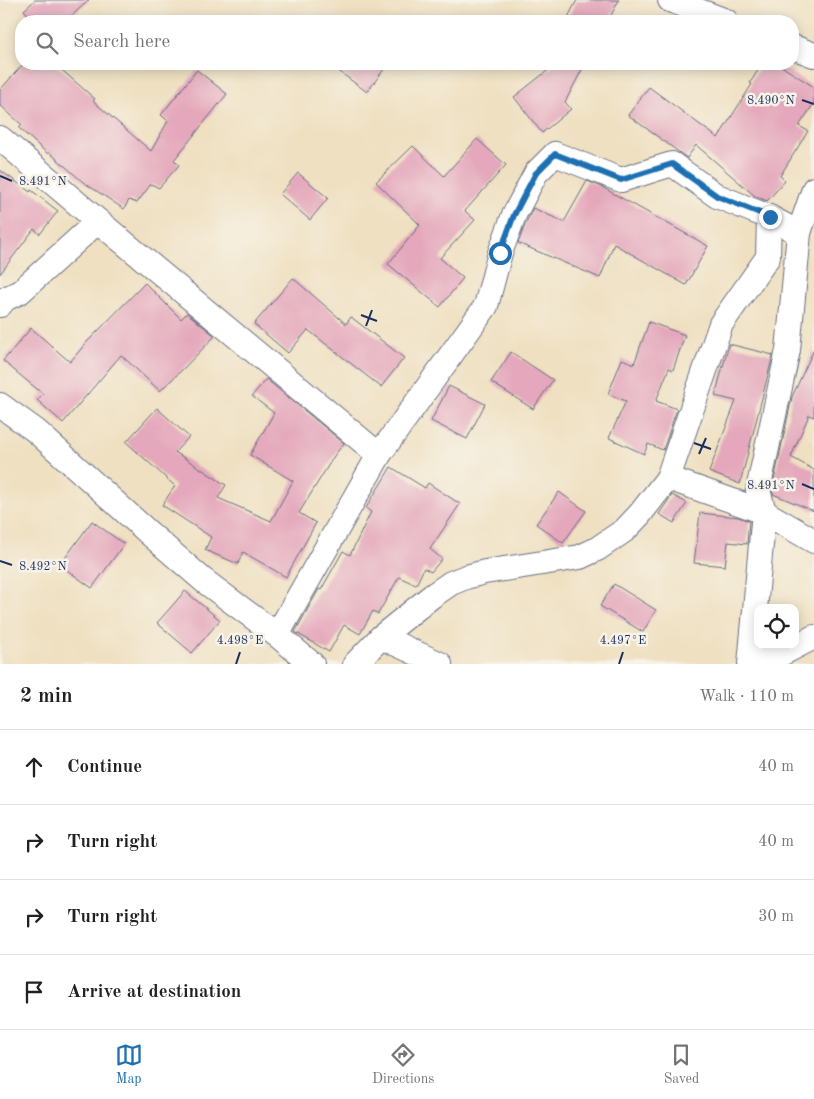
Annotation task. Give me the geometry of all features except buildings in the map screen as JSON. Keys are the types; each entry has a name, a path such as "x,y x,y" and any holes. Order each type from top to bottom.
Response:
{"street":[{"path":"670,0 710,15"},
{"path":"799,49 814,55"},
{"path":"0,138 379,454"},
{"path":"277,635 379,454 486,306 500,253 514,215 536,173 555,154 621,180 672,164 717,196 770,217 799,233"},
{"path":"750,664 764,512 758,490 788,350 799,233 814,188"},
{"path":"355,664 381,637 451,583 485,572 580,558 625,530 640,514 668,478 722,324 768,257 770,217"},
{"path":"0,305 5,299 20,292 98,221"},
{"path":"0,405 36,431 203,580 277,635 312,664"},
{"path":"668,478 764,512 814,541"},
{"path":"381,637 440,664"},
{"path":"762,664 814,637"}],"route":[{"path":"500,253 514,215 536,173 555,154 621,180 672,164 717,196 770,217"}]}
